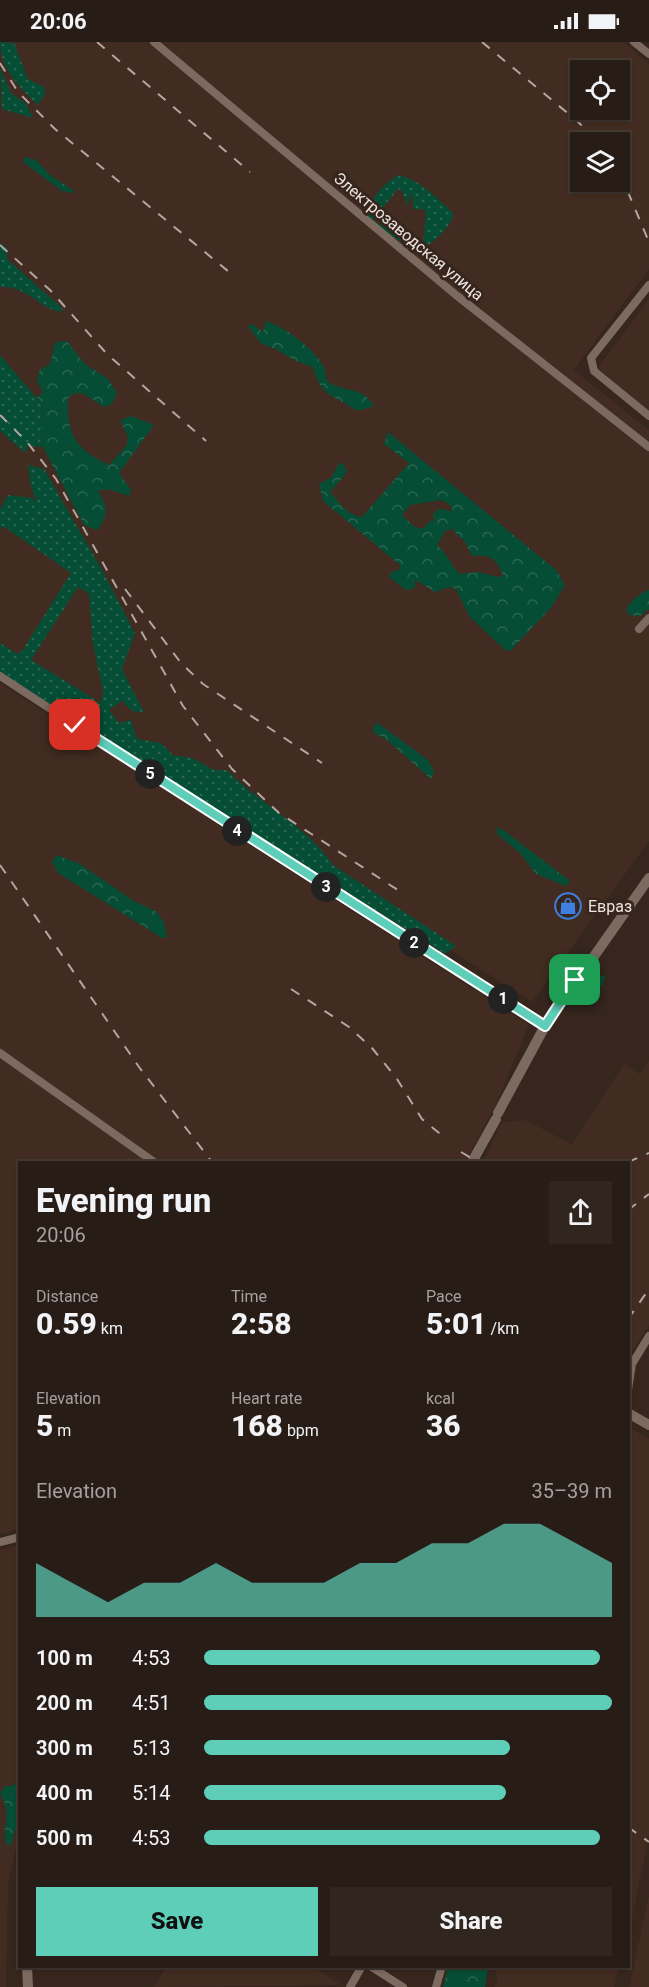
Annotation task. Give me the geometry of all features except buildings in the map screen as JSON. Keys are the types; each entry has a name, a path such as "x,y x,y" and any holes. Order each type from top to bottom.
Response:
{"main road":[{"path":"473,1161 545,1026 649,878"},
{"path":"630,1414 649,1425"},
{"path":"27,1968 28,1987"}],"street":[{"name":"Электрозаводская улица","path":"154,42 456,295 649,447"},
{"path":"634,42 649,54"},
{"path":"649,285 591,358 594,371 649,416"},
{"path":"639,629 649,618"},
{"path":"0,676 225,823 545,1026"},
{"path":"0,1053 153,1161"},
{"path":"630,1377 632,1364 649,1336"},
{"path":"0,1542 18,1538"},
{"path":"350,1987 361,1968"},
{"path":"373,1968 403,1987"},
{"path":"436,1987 441,1968"}],"shaded area":[{"path":"0,42 623,42 649,64 649,269 574,370 649,430 649,841 532,1002 0,662"},
{"path":"649,299 649,411 598,368"},
{"path":"0,683 529,1025 496,1104 466,1161 18,1161 18,1529 0,1534"},
{"path":"649,1060 649,1325 630,1354 630,1161 483,1161 502,1122 525,1120 572,1144 624,1064 640,1074"},
{"path":"630,1428 649,1439 649,1835 630,1927"},
{"path":"18,1545 18,1839 8,1884 6,1987 0,1987 0,1550"},
{"path":"649,1896 649,1987 629,1987"},
{"path":"166,1968 314,1968 342,1985 154,1987"},
{"path":"496,1968 619,1968 614,1987 494,1987 497,1983"}],"green space":[{"path":"0,42 14,43 28,79 44,87 45,94 38,105 7,69"},
{"path":"0,68 11,93 26,104 33,118 2,109"},
{"path":"24,157 36,160 50,175 73,190 73,193 62,191 23,162"},
{"path":"399,175 421,185 453,213 451,222 441,234 430,244 423,244 426,212 423,209 413,209 412,192 407,206 402,191 398,189 373,220 383,226 391,225 396,236 407,237 417,246 417,251 373,225 366,215 370,203 378,192"},
{"path":"0,243 7,248 7,259 63,309 60,312 18,290 0,287"},
{"path":"266,321 282,328 306,346 324,367 330,383 359,392 374,406 357,411 325,391 312,366 298,362 261,344 248,326 252,324 263,332"},
{"path":"67,341 85,364 108,379 117,393 112,404 104,407 84,394 75,393 68,398 71,431 81,447 109,465 127,445 128,437 120,420 131,416 154,425 119,473 131,490 129,496 108,489 98,491 106,511 104,520 97,530 84,525 43,447 41,403 37,398 43,392 37,381 39,371 50,364 55,342"},
{"path":"0,355 41,403 43,447 27,446 25,453 0,431"},
{"path":"388,432 556,570 565,585 551,608 510,651 505,650 469,616 456,589 449,587 435,592 415,580 415,588 406,590 389,577 390,573 400,569 400,565 323,501 319,484 332,477 339,463 343,464 347,472 330,492 348,511 362,517 409,463 384,444","holes":["441,500 449,504 453,511 439,509 433,514 434,521 430,521 423,529 415,527 402,515 410,505","452,529 465,542 472,556 492,558 503,575 498,577 479,572 460,574 437,545 445,531"]},
{"path":"28,465 44,469 101,568 135,633 122,669 144,712 132,711 122,701 109,710 119,723 131,720 137,739 161,743 173,755 192,758 214,770 227,770 253,794 298,827 333,865 456,946 445,954 0,673 0,643 17,654 22,651 71,573 3,526 0,529 0,509 8,495 32,498 36,502","holes":["78,587 89,594 93,644 103,692 101,703 31,660"]},
{"path":"649,590 649,609 640,616 629,615 626,609 628,606 639,595"},
{"path":"378,723 428,760 434,771 431,779 387,740 374,733 373,727"},
{"path":"497,827 570,881 566,886 536,874 520,853 497,834"},
{"path":"57,855 80,864 132,900 157,912 164,923 167,937 162,938 58,873 52,862"},
{"path":"592,973 605,976 603,985 584,1003 579,992"},
{"path":"18,1784 18,1820 11,1845 7,1845 5,1838 7,1815 0,1794 4,1787"},
{"path":"448,1968 488,1968 485,1987 443,1987"}],"railway":[{"path":"97,42 250,172"},
{"path":"482,42 589,132"},
{"path":"0,63 18,92 55,129 234,276"},
{"path":"628,192 649,242"},
{"path":"0,245 50,290 107,354 206,441"},
{"path":"0,415 27,442 56,479 183,706 232,769 279,813 404,894"},
{"path":"125,589 181,663 203,684 322,763"},
{"path":"0,865 139,1067 211,1161"},
{"path":"291,989 349,1027 372,1048 397,1079 422,1119 445,1138"},
{"path":"461,1152 476,1161"},
{"path":"630,1161 649,1153"},
{"path":"630,1208 649,1194"},
{"path":"630,1316 649,1289"},
{"path":"630,1828 649,1842"}],"place":[{"name":"Евраз","path":"568,906"}],"route":[{"path":"75,725 545,1026 575,980"}]}
